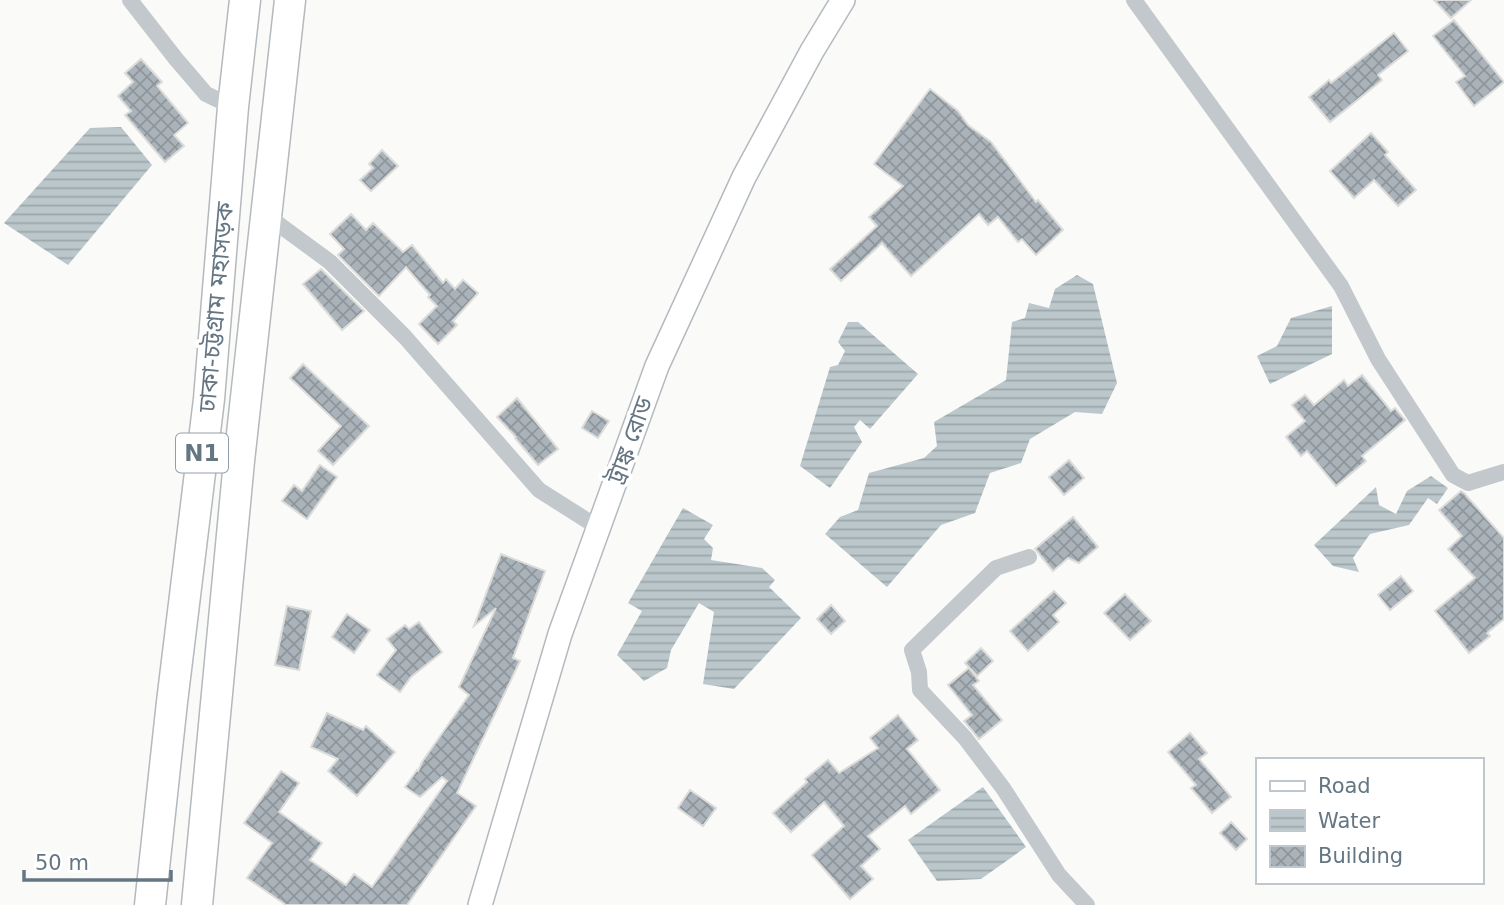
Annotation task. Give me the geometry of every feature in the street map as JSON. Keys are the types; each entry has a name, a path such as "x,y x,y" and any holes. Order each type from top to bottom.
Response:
{"highway":[{"name":"ঢাকা-চট্টগ্রাম মহাসড়ক","path":"150,905 209,398 233,107 245,0"},
{"name":"ঢাকা-চট্টগ্রাম মহাসড়ক","path":"197,905 238,475 290,0"}],"main road":[{"name":"ট্রাঙ্ক রোড","path":"480,905 561,634 657,366 744,177 843,0"}],"street":[{"path":"130,0 206,94 233,107"},
{"path":"1134,0 1341,286 1378,359 1453,475 1468,483 1504,472"},
{"path":"266,215 330,262 405,337 539,490 599,528"},
{"path":"1029,558 996,568 912,650 919,672 920,690 965,738 1003,788 1059,875 1087,905"}],"water":[{"path":"121,127 152,165 68,265 4,223 90,128"},
{"path":"1077,275 1093,284 1117,383 1102,414 1075,412 1030,439 1021,463 990,473 975,513 941,525 887,587 825,534 840,517 858,510 869,473 924,458 937,446 934,422 1006,380 1012,322 1025,318 1029,303 1049,308 1055,289"},
{"path":"1332,306 1332,354 1270,384 1257,356 1277,346 1291,318"},
{"path":"848,322 858,322 918,374 870,429 860,420 854,427 862,442 830,488 800,466 830,367 838,365 845,351 838,342"},
{"path":"1431,476 1448,488 1437,504 1428,498 1409,525 1370,534 1353,558 1359,572 1333,566 1314,545 1376,487 1379,505 1396,514 1407,491"},
{"path":"683,508 713,525 704,539 713,548 711,560 762,568 775,580 769,587 801,618 734,689 703,684 714,612 699,603 671,650 667,668 644,681 617,655 642,611 628,603"},
{"path":"983,787 1026,847 981,879 937,881 908,840"}],"building":[{"path":"1434,0 1471,0 1451,18"},
{"path":"1454,20 1504,82 1474,106 1456,82 1465,76 1433,36"},
{"path":"1394,33 1408,51 1378,75 1382,80 1330,122 1309,97"},
{"path":"141,59 162,82 157,86 188,123 174,135 184,146 165,162 125,115 131,111 118,96 133,82 125,73"},
{"path":"930,89 958,111 968,125 991,142 1036,202 1038,200 1063,230 1036,255 1022,239 1018,242 998,217 988,225 979,214 911,276 882,243 841,281 830,269 877,226 869,217 903,186 874,164"},
{"path":"1371,133 1388,152 1385,155 1416,190 1398,206 1374,180 1354,198 1330,171"},
{"path":"382,150 398,166 371,191 360,180 373,168 369,164"},
{"path":"351,214 366,230 373,223 403,252 412,245 443,283 446,279 455,289 463,280 478,293 453,321 457,325 438,344 419,324 437,306 406,267 379,296 338,255 344,249 330,234"},
{"path":"321,269 364,311 342,330 303,284"},
{"path":"303,364 369,426 333,465 318,451 341,426 290,378"},
{"path":"1362,375 1391,411 1395,408 1405,420 1362,456 1366,461 1336,486 1307,451 1301,456 1286,437 1305,421 1292,405 1305,395 1314,405 1344,380 1348,386"},
{"path":"517,398 558,449 538,465 497,417"},
{"path":"592,411 609,421 598,438 582,428"},
{"path":"1069,460 1084,478 1064,495 1049,477"},
{"path":"320,465 337,477 307,519 282,501 294,485 302,491"},
{"path":"1461,491 1504,538 1504,619 1487,633 1490,636 1469,653 1435,611 1475,578 1448,549 1462,536 1439,510"},
{"path":"1073,517 1098,547 1079,563 1068,558 1053,571 1035,549"},
{"path":"501,554 545,571 513,658 520,661 457,793 476,806 407,905 286,905 247,878 272,843 244,823 281,771 299,783 279,812 322,843 310,860 346,885 354,874 372,887 447,781 442,777 420,797 405,787 469,695 459,687 496,608 474,626"},
{"path":"1401,576 1413,591 1390,610 1378,595"},
{"path":"1054,591 1066,603 1053,615 1059,622 1028,651 1010,631"},
{"path":"1125,594 1151,621 1130,640 1104,613"},
{"path":"831,605 845,621 831,634 817,619"},
{"path":"287,606 311,611 299,670 275,665"},
{"path":"347,614 370,630 354,653 332,637"},
{"path":"419,622 442,652 411,677 400,692 377,675 396,650 387,639 405,625 409,629"},
{"path":"981,648 993,661 977,676 965,663"},
{"path":"969,668 979,681 973,685 1002,720 979,739 964,721 972,715 948,685"},
{"path":"327,713 363,730 366,726 395,752 357,796 328,771 338,759 311,747"},
{"path":"898,715 918,740 907,749 940,790 911,814 905,806 868,836 880,849 861,866 873,879 850,899 812,855 844,826 824,802 791,832 773,813 807,782 805,779 828,760 839,773 878,748 870,738"},
{"path":"1190,733 1207,753 1199,759 1231,797 1212,813 1191,788 1196,785 1168,752"},
{"path":"690,790 716,808 703,826 678,808"},
{"path":"1231,822 1247,839 1236,850 1220,833"}]}
